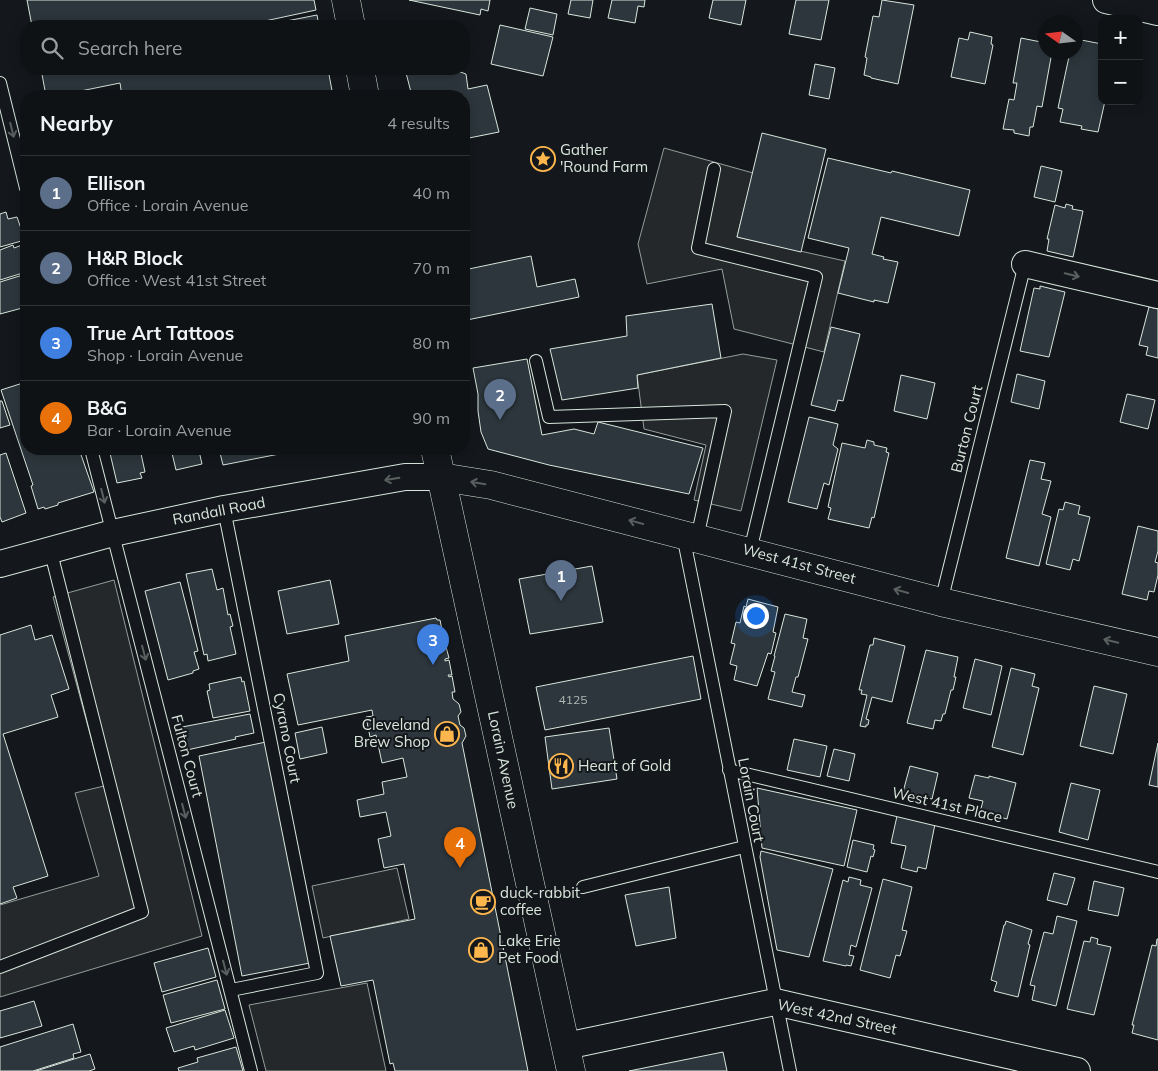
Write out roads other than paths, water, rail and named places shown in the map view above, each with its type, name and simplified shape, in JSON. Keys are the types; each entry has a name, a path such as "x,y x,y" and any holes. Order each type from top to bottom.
{"street":[{"path":"346,0 350,20"},
{"path":"1106,0 1158,12"},
{"path":"361,75 364,90"},
{"path":"1025,264 1158,295"},
{"name":"Lorain Avenue","path":"436,455 568,1059"},
{"name":"Randall Road","path":"0,564 113,532 224,508 405,477 441,477"},
{"name":"West 41st Street","path":"441,477 491,485 941,602 1158,652"},
{"name":"West 42nd Street","path":"568,1059 775,1002 1078,1071"}],"lane":[{"path":"0,83 20,164"},
{"path":"714,169 698,248 816,276 750,551"},
{"name":"Burton Court","path":"941,602 1025,264"},
{"path":"536,361 549,417 725,411 690,536"},
{"name":"Fulton Court","path":"94,455 251,1071"},
{"name":"Cyrano Court","path":"224,508 317,973 231,990"},
{"name":"Lorain Court","path":"690,536 729,770 790,1071"},
{"path":"0,967 142,912 50,549"},
{"name":"West 41st Place","path":"729,770 1158,872"},
{"path":"583,887 744,847"}],"place":[{"name":"Gather 'Round Farm","path":"543,159"},
{"name":"H&R Block","path":"500,420"},
{"name":"Ellison","path":"561,601"},
{"name":"True Art Tattoos","path":"433,665"},
{"name":"Cleveland Brew Shop","path":"447,734"},
{"name":"Heart of Gold","path":"561,766"},
{"name":"B&G","path":"460,868"},
{"name":"duck-rabbit coffee","path":"483,902"},
{"name":"Lake Erie Pet Food","path":"481,950"}]}
